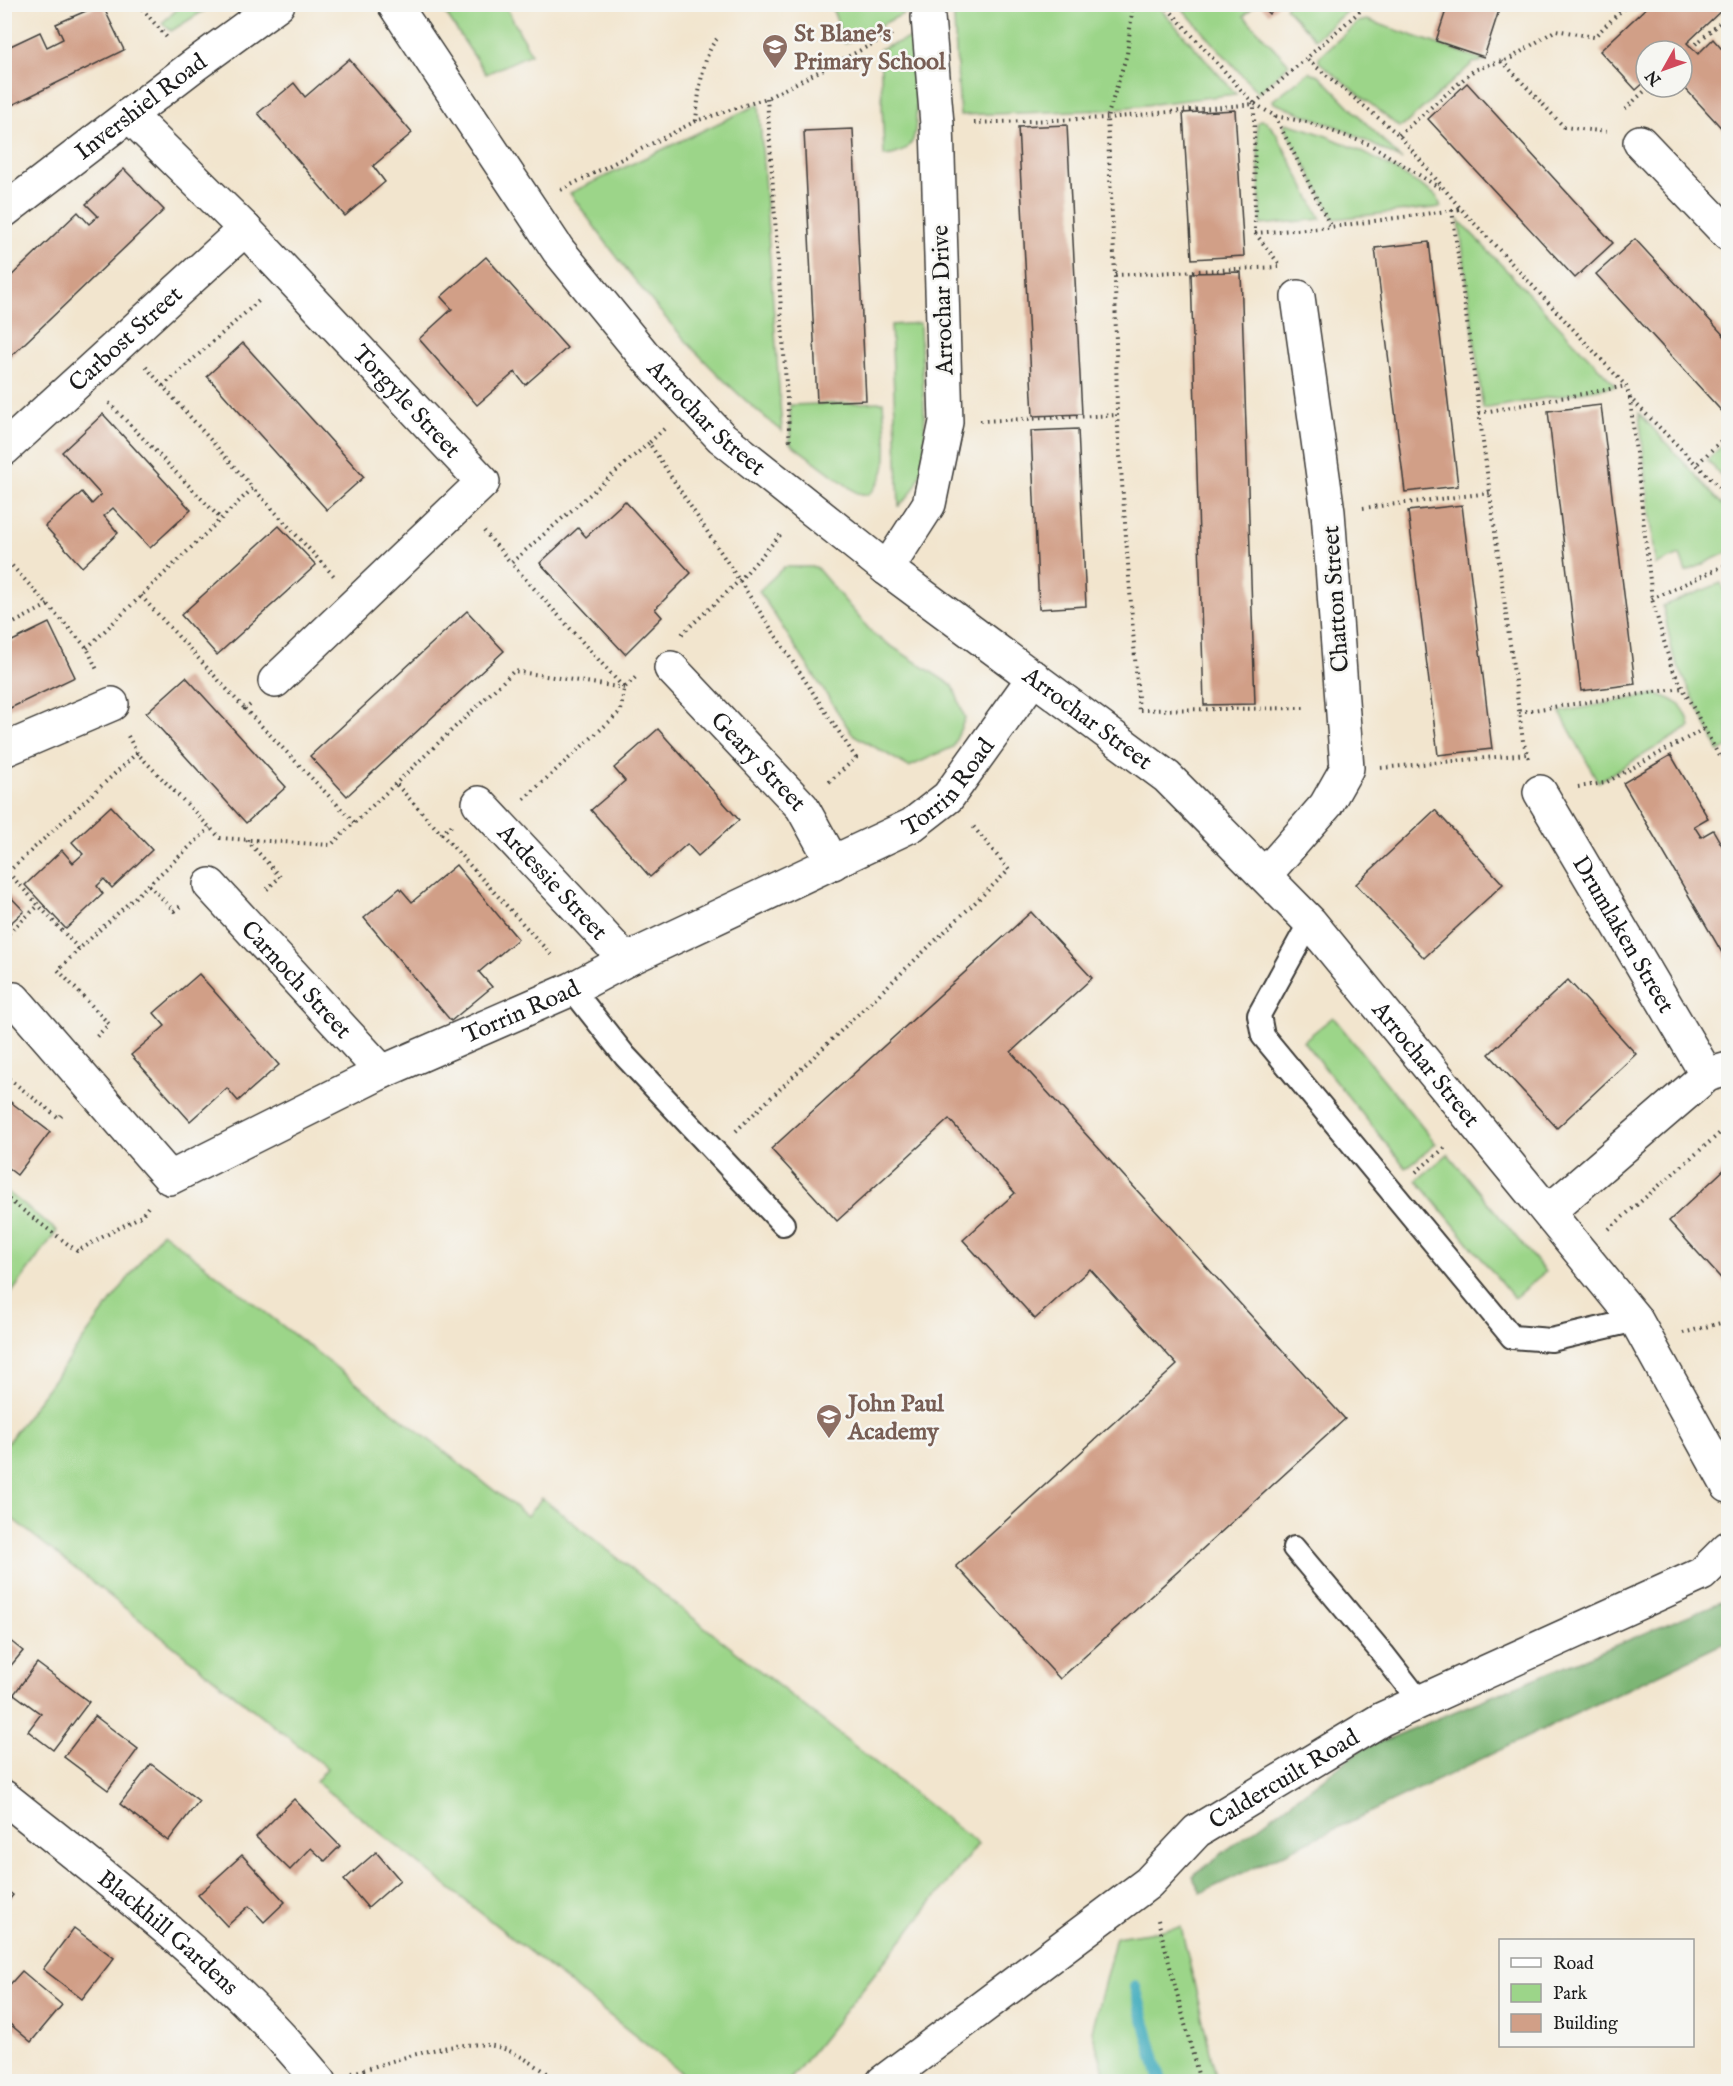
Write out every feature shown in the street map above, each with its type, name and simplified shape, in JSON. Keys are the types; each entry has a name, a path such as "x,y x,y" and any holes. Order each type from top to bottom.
{"street":[{"name":"Invershiel Road","path":"4,211 193,66 279,4"},
{"name":"Arrochar Street","path":"394,4 558,250 643,354 721,437 887,569 1167,777 1310,922 1643,1331 1728,1486"},
{"name":"Arrochar Drive","path":"887,569 929,504 946,422 937,124 924,11"},
{"name":"Torgyle Street","path":"129,115 245,229 483,482 275,681"},
{"path":"1640,142 1728,234"},
{"name":"Carbost Street","path":"4,449 245,229"},
{"name":"Chatton Street","path":"1298,297 1328,512 1345,771"},
{"name":"Geary Street","path":"671,668 802,807 833,863"},
{"name":"Torrin Road","path":"171,1178 382,1072 575,987 626,960 912,825 948,797 1034,678"},
{"path":"4,750 112,704"},
{"path":"1265,874 1326,805 1345,771"},
{"name":"Drumlaken Street","path":"1540,792 1718,1072 1548,1212"},
{"name":"Ardessie Street","path":"479,803 626,960"},
{"name":"Carnoch Street","path":"210,885 382,1072"},
{"path":"14,999 171,1178"},
{"name":"Caldercuilt Road","path":"884,2082 1148,1883 1197,1831 1382,1719 1702,1574 1728,1548"},
{"name":"Blackhill Gardens","path":"4,1797 151,1914 285,2038 335,2077"}],"lane":[{"path":"1310,922 1259,1015 1263,1036 1512,1337 1551,1340 1643,1331"},
{"path":"575,987 624,1056 783,1224"},
{"path":"1294,1548 1421,1703"}],"path":[{"path":"1133,4 1127,54 1107,118 1115,274 1117,415 1139,710 1133,751"},
{"path":"1164,4 1254,104 1275,116 1307,122 1371,146 1446,191"},
{"path":"937,124 1107,118 1254,104 1308,60 1368,4"},
{"path":"1399,135 1474,70 1502,61 1556,30 1593,37 1628,4"},
{"path":"141,5 193,66"},
{"path":"529,207 696,121 767,98 924,11"},
{"path":"1694,45 1720,22 1728,30"},
{"path":"696,121 698,93 712,43 719,37"},
{"path":"1308,60 1399,135 1461,209 1626,386 1630,398 1652,599 1671,666 1720,758 1728,754"},
{"path":"1502,61 1564,127 1601,130 1640,142"},
{"path":"767,98 794,495"},
{"path":"1115,274 1282,267 1255,233 1254,104"},
{"path":"1275,116 1331,227"},
{"path":"1255,233 1331,227 1461,209"},
{"path":"1452,210 1519,712 1527,754 1540,792 1605,783 1704,729"},
{"path":"163,386 288,275"},
{"path":"121,340 358,602"},
{"path":"84,376 221,519"},
{"path":"1479,412 1626,386"},
{"path":"1630,398 1698,463 1728,496"},
{"path":"4,557 50,604 87,648 137,753 220,838 331,845 397,785 514,670 624,688 511,562 690,405"},
{"path":"946,422 1117,415"},
{"path":"1698,463 1728,434"},
{"path":"649,443 856,758 802,807"},
{"path":"87,648 253,488"},
{"path":"1328,512 1490,493"},
{"path":"1652,599 1728,564"},
{"path":"141,596 245,709 355,823"},
{"path":"4,628 50,604"},
{"path":"245,709 275,681"},
{"path":"1519,712 1682,688"},
{"path":"1139,710 1342,707"},
{"path":"79,949 6,870 137,753"},
{"path":"1345,771 1527,754"},
{"path":"397,785 518,915 575,987"},
{"path":"714,1152 1009,870 948,797"},
{"path":"4,1075 59,1118 79,1074 109,1024 58,970 210,828"},
{"path":"239,917 280,877 247,840"},
{"path":"4,938 38,906"},
{"path":"1392,1191 1474,1124"},
{"path":"1581,1252 1728,1126"},
{"path":"4,1196 76,1251 141,1216 171,1178"},
{"path":"1643,1331 1728,1321"},
{"path":"1148,1883 1200,2082"},
{"path":"335,2077 453,2047 489,2045 517,2055 561,2082"}],"green space":[{"path":"183,4 213,5 171,31 162,23"},
{"path":"1288,4 1350,5 1349,9 1315,39 1285,7"},
{"path":"440,5 505,5 531,54 486,74"},
{"path":"831,5 902,5 907,12 845,43"},
{"path":"953,5 1157,5 1236,94 1105,110 960,115"},
{"path":"1179,5 1255,5 1244,16 1289,64 1258,93"},
{"path":"1367,20 1487,61 1473,63 1403,126 1399,127 1319,62 1319,57 1358,22"},
{"path":"912,37 916,106 915,133 907,148 896,154 884,156 880,49"},
{"path":"1309,72 1319,75 1402,160 1345,130 1274,103 1273,100"},
{"path":"759,104 782,431 721,378 667,320 570,193"},
{"path":"1260,120 1266,121 1276,133 1321,219 1261,225 1257,124"},
{"path":"1286,123 1346,144 1383,163 1437,196 1441,207 1334,219 1284,125"},
{"path":"1459,220 1616,386 1483,409"},
{"path":"920,323 924,458 916,484 899,506 891,325"},
{"path":"883,402 886,439 885,464 876,486 868,495 857,493 790,443 790,405"},
{"path":"1639,413 1728,511 1728,552 1686,572 1680,555 1656,565"},
{"path":"1728,440 1728,483 1707,460"},
{"path":"784,567 816,567 874,635 953,686 965,718 953,747 909,767 852,734 759,591"},
{"path":"1721,583 1728,601 1728,747 1719,752 1673,655 1663,606"},
{"path":"1656,694 1679,704 1686,714 1690,727 1598,782 1560,712"},
{"path":"1333,1017 1436,1144 1406,1168 1303,1041"},
{"path":"1448,1154 1545,1272 1514,1298 1417,1180"},
{"path":"5,1190 57,1231 5,1302"},
{"path":"162,1232 527,1516 542,1498 978,1844 789,2081 692,2081 316,1782 327,1768 5,1513 5,1446"},
{"path":"1728,1599 1728,1641 1201,1893 1192,1876 1361,1750"},
{"path":"1181,1927 1217,2081 1107,2081 1092,2031 1116,1937"}],"building":[{"path":"102,4 124,50 4,109 4,49 40,32 47,47 63,39 56,24"},
{"path":"1259,4 1279,4 1269,14"},
{"path":"1448,4 1501,4 1484,57 1436,41"},
{"path":"1649,5 1727,5 1691,39 1634,39 1634,88 1600,51"},
{"path":"1713,39 1728,56 1728,135 1694,98 1694,50 1698,54"},
{"path":"349,59 412,133 373,166 385,182 345,216 258,113 294,83 305,97"},
{"path":"1467,83 1613,243 1575,278 1428,119"},
{"path":"1235,110 1244,256 1192,259 1183,113"},
{"path":"1067,125 1082,414 1033,416 1018,127"},
{"path":"853,129 866,400 817,402 804,131"},
{"path":"124,169 164,210 4,363 4,303 11,297 4,290 4,283 78,212 89,224 98,216 86,204"},
{"path":"1635,239 1728,340 1728,418 1596,274"},
{"path":"1429,242 1458,486 1405,492 1375,248"},
{"path":"486,257 567,348 525,385 515,372 477,405 419,339 452,309 441,297"},
{"path":"1241,272 1255,704 1204,705 1191,273"},
{"path":"243,343 364,477 327,510 207,376"},
{"path":"1601,405 1635,684 1581,691 1548,411"},
{"path":"103,414 191,510 150,548 113,508 104,516 118,533 82,567 45,526 82,492 92,504 101,495 62,452"},
{"path":"1078,429 1086,606 1039,609 1031,431"},
{"path":"625,501 691,573 655,609 662,617 625,654 540,563 578,528 586,537"},
{"path":"1462,505 1492,749 1438,755 1408,511"},
{"path":"279,526 316,565 217,655 181,615"},
{"path":"467,611 504,651 347,796 310,756"},
{"path":"49,623 75,677 4,711 4,645"},
{"path":"186,677 286,787 246,823 146,713"},
{"path":"658,729 739,820 698,856 687,844 650,877 591,810 625,781 614,768"},
{"path":"1671,755 1708,818 1694,826 1701,837 1713,830 1728,856 1728,963 1623,783"},
{"path":"111,806 152,850 112,888 104,879 97,886 103,894 66,929 25,885 62,850 73,863 83,854 72,842"},
{"path":"1435,810 1503,884 1424,958 1356,884"},
{"path":"456,865 518,939 479,972 492,987 451,1021 364,918 400,888 412,902"},
{"path":"4,890 24,911 4,929"},
{"path":"1031,912 1092,978 1011,1052 1345,1419 1060,1679 956,1566 1177,1365 1090,1269 1035,1319 963,1240 1015,1193 949,1119 837,1221 771,1149"},
{"path":"199,974 279,1065 238,1101 227,1088 190,1121 131,1055 165,1026 154,1013"},
{"path":"1568,980 1636,1054 1557,1128 1489,1054"},
{"path":"4,1097 50,1132 17,1175 4,1165"},
{"path":"1728,1166 1728,1286 1669,1221"},
{"path":"4,1636 23,1651 4,1674"},
{"path":"37,1663 89,1702 53,1750 28,1731 41,1714 14,1694"},
{"path":"95,1716 138,1749 108,1790 64,1757"},
{"path":"151,1764 199,1801 168,1841 120,1804"},
{"path":"294,1799 340,1846 325,1861 311,1848 290,1870 256,1837"},
{"path":"376,1852 400,1880 368,1908 344,1880"},
{"path":"242,1855 285,1902 264,1922 249,1906 227,1926 198,1895"},
{"path":"4,1888 13,1895 4,1906"},
{"path":"74,1928 114,1958 82,1999 43,1969"},
{"path":"22,1971 62,2005 31,2042 4,2019 4,1991"}],"waterway":[{"path":"1135,1987 1161,2082"}],"place":[{"name":"St Blane's Primary School","path":"775,70"},
{"name":"John Paul Academy","path":"829,1440"}]}
